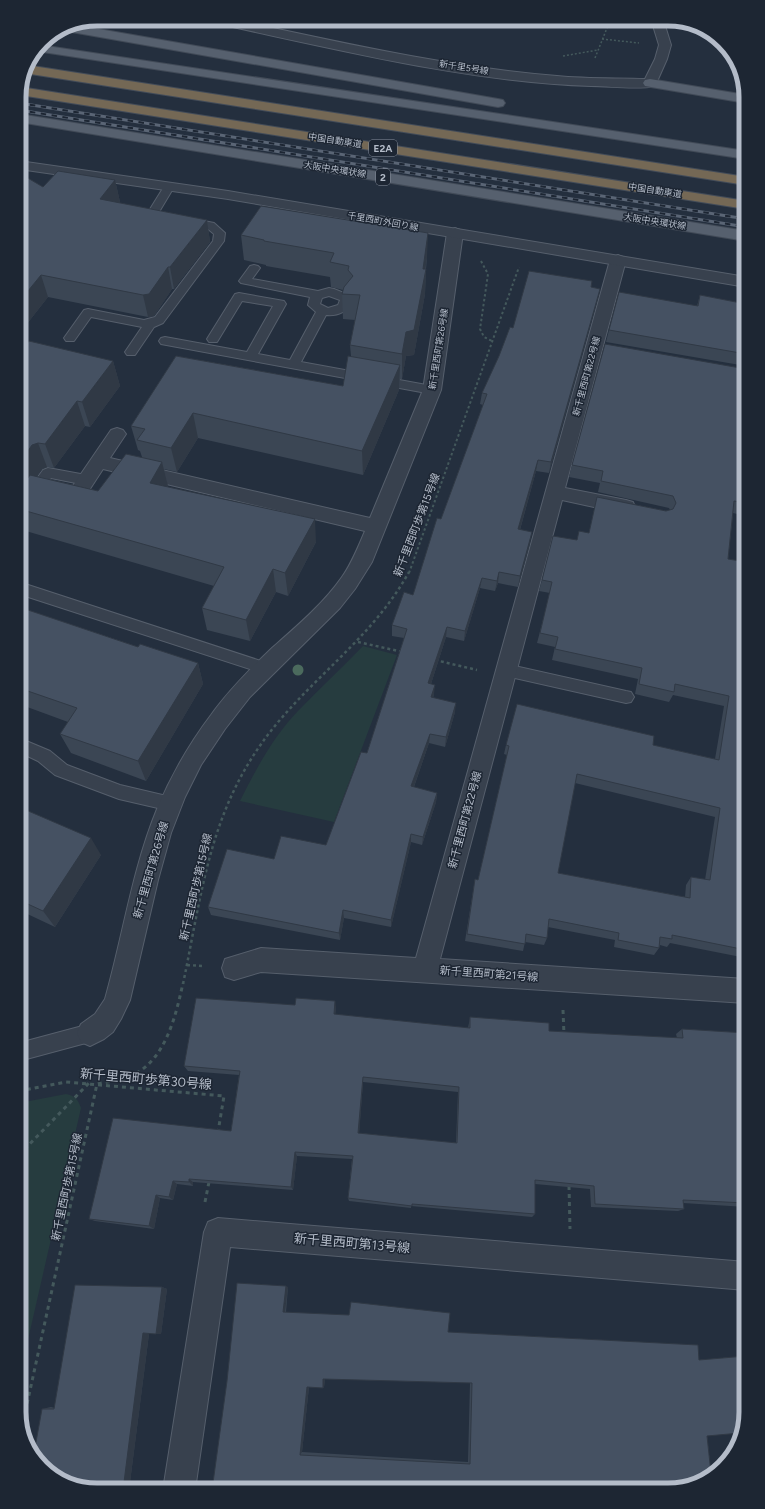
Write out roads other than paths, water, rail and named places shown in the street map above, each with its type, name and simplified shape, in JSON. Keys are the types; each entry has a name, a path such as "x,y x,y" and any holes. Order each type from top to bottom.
{"highway":[{"name":"E2A","path":"31,70 739,180"},
{"name":"中国自動車道","path":"26,92 739,204"}],"main road":[{"path":"76,29 509,105"},
{"path":"45,49 739,154"},
{"path":"650,83 739,99"},
{"path":"570,116 739,148"},
{"name":"大阪中央環状線","path":"26,119 739,235"},
{"path":"26,132 130,146 221,150"}],"street":[{"name":"新千里5号線","path":"249,26 407,58 518,76 558,80 650,83"},
{"path":"650,83 661,59 665,45 659,26"},
{"name":"千里西町外回り線","path":"26,166 169,187 455,233 739,281"},
{"name":"新千里西町第26号線","path":"90,1033 98,1030 106,1022 117,1000 153,856 171,804 182,779 204,742 237,697 265,668 318,619 348,586 362,562 432,390 455,233"},
{"name":"新千里西町第22号線","path":"425,970 555,492 602,348 618,260"},
{"path":"83,485 117,434"},
{"path":"98,462 377,527"},
{"path":"555,492 639,509"},
{"name":"新千里西町第21号線","path":"234,968 261,960 739,991"},
{"name":"新千里西町第13号線","path":"180,1483 218,1232 739,1275"}],"lane":[{"path":"70,338 88,313 138,323 150,324 159,320 164,316 215,246 221,235 219,230 210,225 152,214 169,187"},
{"path":"254,268 245,280 318,295 334,292 346,300 345,304 339,310 334,312 322,311 314,305 315,298 318,295"},
{"path":"213,339 239,297 280,304 250,357"},
{"path":"293,365 322,311"},
{"path":"131,352 150,324"},
{"path":"165,341 432,390"},
{"path":"26,504 48,473 83,485"},
{"path":"26,590 265,668"},
{"path":"505,674 626,697"},
{"path":"26,748 44,756 61,770 119,792 171,804"},
{"path":"26,1050 90,1033"}],"railway":[{"path":"26,104 739,218"},
{"path":"26,111 739,226"}]}
